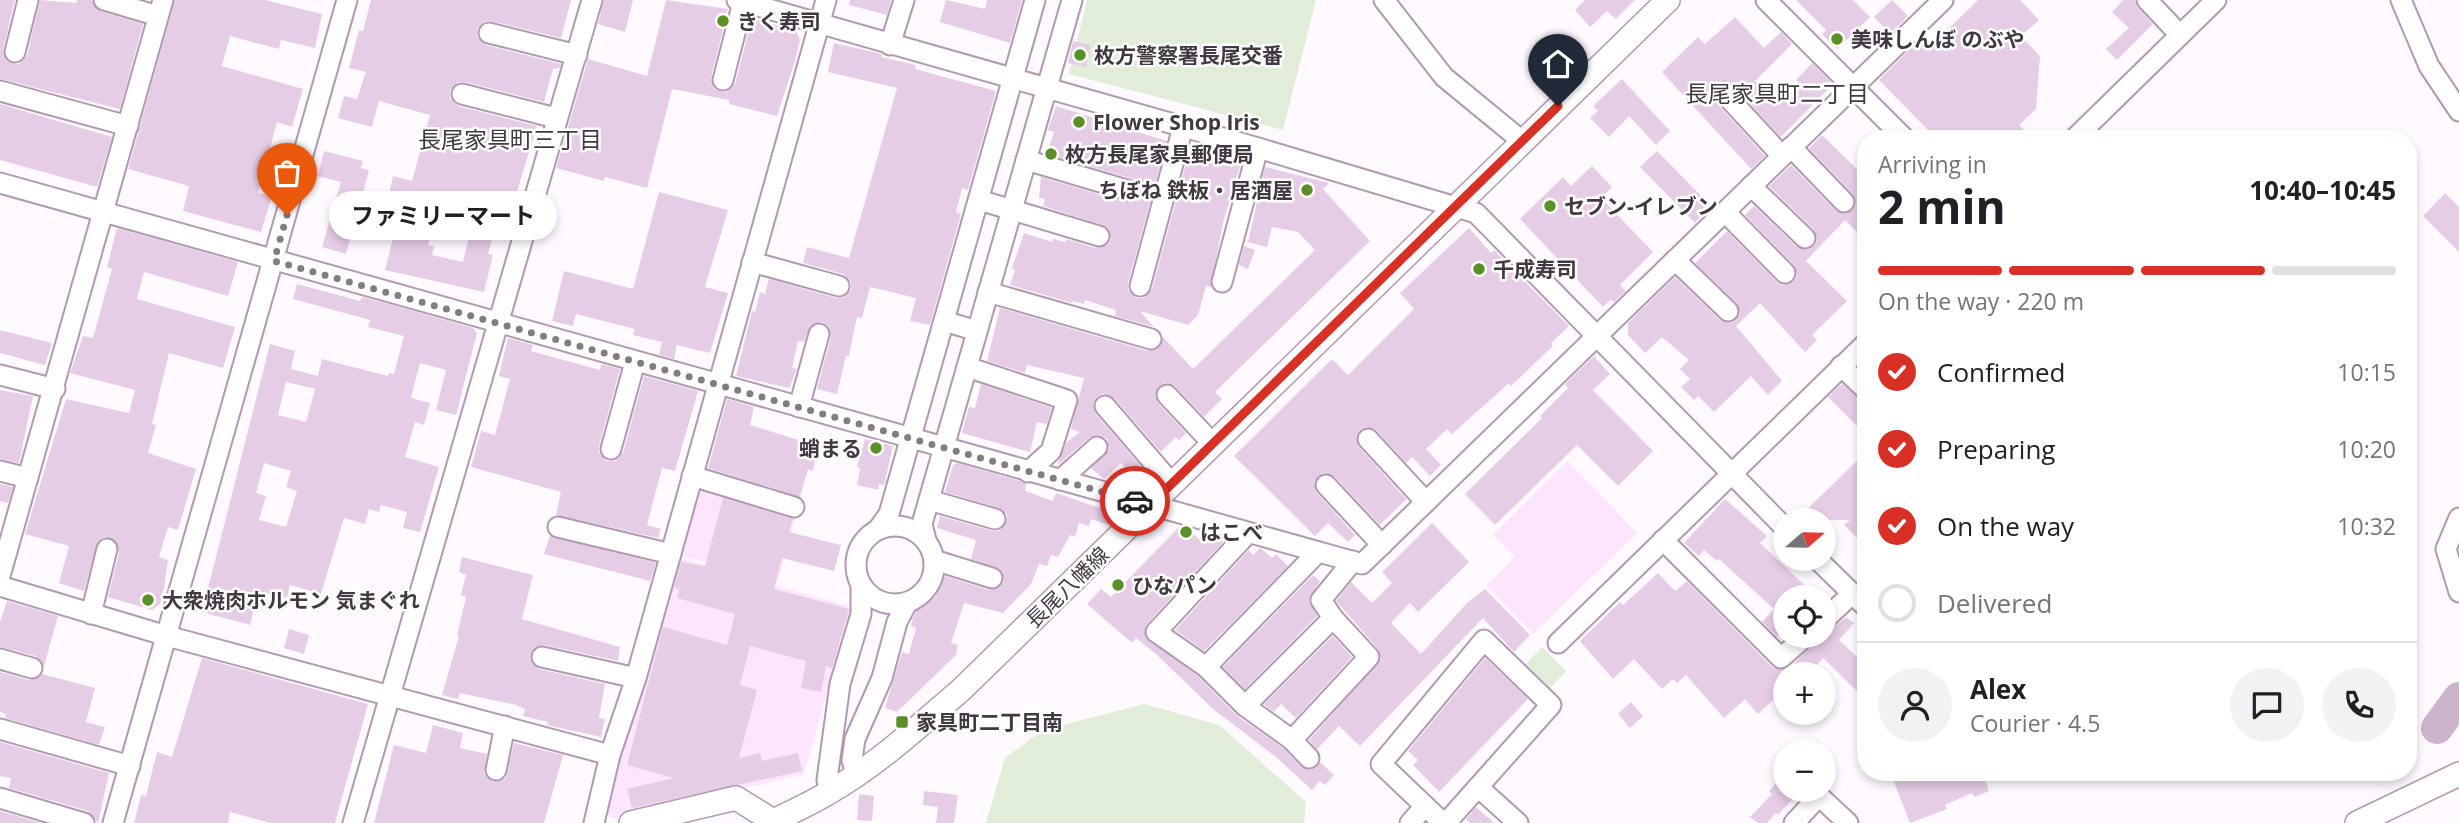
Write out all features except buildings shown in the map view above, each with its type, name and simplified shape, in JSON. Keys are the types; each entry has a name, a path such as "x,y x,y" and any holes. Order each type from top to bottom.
{"main road":[{"name":"長尾八幡線","path":"631,823 736,798 772,822 829,793 898,744 961,690 1668,0"},
{"path":"2357,823 2459,774"}],"street":[{"path":"15,52 28,0"},
{"path":"0,576 161,8 104,0"},
{"path":"113,823 347,0"},
{"path":"353,823 592,0"},
{"path":"594,823 610,755 636,678 825,0"},
{"path":"890,45 904,0"},
{"path":"829,793 827,780 841,684 861,614 861,586 855,559 867,536 878,528 889,514 1035,0"},
{"path":"856,774 852,760 855,739 882,678 897,622 907,603 927,588 933,576 934,560 922,524 1072,0"},
{"path":"1384,0 1444,77 1522,141"},
{"path":"1766,0 1896,130"},
{"path":"1292,740 1369,657 1333,618 1321,600 1357,563 1382,545 1943,0"},
{"path":"2147,0 2180,35"},
{"path":"2082,130 2216,0"},
{"path":"2401,0 2428,66 2459,111"},
{"path":"723,80 740,1 1457,205 1476,213 1773,516"},
{"path":"489,33 578,54"},
{"path":"0,91 128,126"},
{"path":"1723,92 1844,202"},
{"path":"462,94 556,118"},
{"path":"1140,286 1183,127"},
{"path":"1222,282 1258,148"},
{"path":"1026,160 1127,190"},
{"path":"0,183 1357,563"},
{"path":"1751,186 1805,238"},
{"path":"979,200 1099,236"},
{"path":"1725,212 1785,273"},
{"path":"1675,260 1728,312"},
{"path":"752,262 839,286"},
{"path":"988,292 1152,339"},
{"path":"944,321 977,331"},
{"path":"799,407 818,334"},
{"path":"1558,643 1857,351"},
{"path":"611,449 635,362"},
{"path":"1841,366 1857,381"},
{"path":"967,367 1068,400 1051,451 1028,472"},
{"path":"0,374 55,389"},
{"path":"1167,395 1213,444"},
{"path":"1105,407 1172,484"},
{"path":"1368,439 1426,502"},
{"path":"1060,481 1097,447"},
{"path":"0,471 28,478"},
{"path":"692,476 794,507"},
{"path":"1326,485 1382,545"},
{"path":"929,500 995,519"},
{"path":"2459,518 2446,549 2459,592"},
{"path":"878,528 905,526 926,540"},
{"path":"558,527 671,554"},
{"path":"1248,533 1156,632 1206,667 1245,706 1292,740 1309,758"},
{"path":"1663,540 1782,658 1793,648"},
{"path":"91,614 107,549"},
{"path":"1206,667 1318,552"},
{"path":"934,560 992,578"},
{"path":"1829,571 1857,599"},
{"path":"0,586 390,698 610,755"},
{"path":"861,586 882,602 907,603"},
{"path":"1836,613 1857,602"},
{"path":"1245,706 1333,618"},
{"path":"1483,640 1551,705 1444,823 1425,806 1381,764 1483,640"},
{"path":"542,657 636,678"},
{"path":"0,659 32,668"},
{"path":"496,770 505,726"},
{"path":"0,729 130,766"},
{"path":"1478,787 1518,823"},
{"path":"1794,823 1819,796 1848,823"},
{"path":"0,798 84,823"},
{"path":"1410,823 1425,806"}],"shaded area":[{"path":"1568,461 1637,533 1533,634 1486,585 1515,557 1493,534"},
{"path":"698,485 797,513 777,583 678,555"},
{"path":"677,557 851,607 804,774 613,819 604,813"}],"green space":[{"path":"1087,0 1316,0 1283,130 1069,74"},
{"path":"1542,647 1566,671 1550,688 1526,664"},
{"path":"1144,704 1219,725 1306,802 1304,823 986,823 1005,758 1043,730"}],"waterway":[{"path":"2437,728 2459,698"}],"way so far":[{"path":"287,215 274,261 1135,501"}],"place":[{"name":"きく寿司","path":"723,21"},
{"name":"美味しんぼ のぶや","path":"1837,39"},
{"name":"枚方警察署長尾交番","path":"1080,55"},
{"name":"Flower Shop Iris","path":"1079,122"},
{"name":"枚方長尾家具郵便局","path":"1051,154"},
{"name":"ちぼね 鉄板・居酒屋","path":"1307,190"},
{"name":"セブン-イレブン","path":"1550,206"},
{"name":"ファミリーマート","path":"287,215"},
{"name":"千成寿司","path":"1479,269"},
{"name":"蛸まる","path":"876,448"},
{"name":"はこべ","path":"1186,532"},
{"name":"ひなパン","path":"1118,585"},
{"name":"大衆焼肉ホルモン 気まぐれ","path":"148,600"},
{"name":"家具町二丁目南","path":"902,722"}],"district":[{"name":"長尾家具町二丁目","path":"1777,93"},
{"name":"長尾家具町三丁目","path":"510,139"}],"route":[{"path":"1135,501 1150,505 1558,106"}]}
